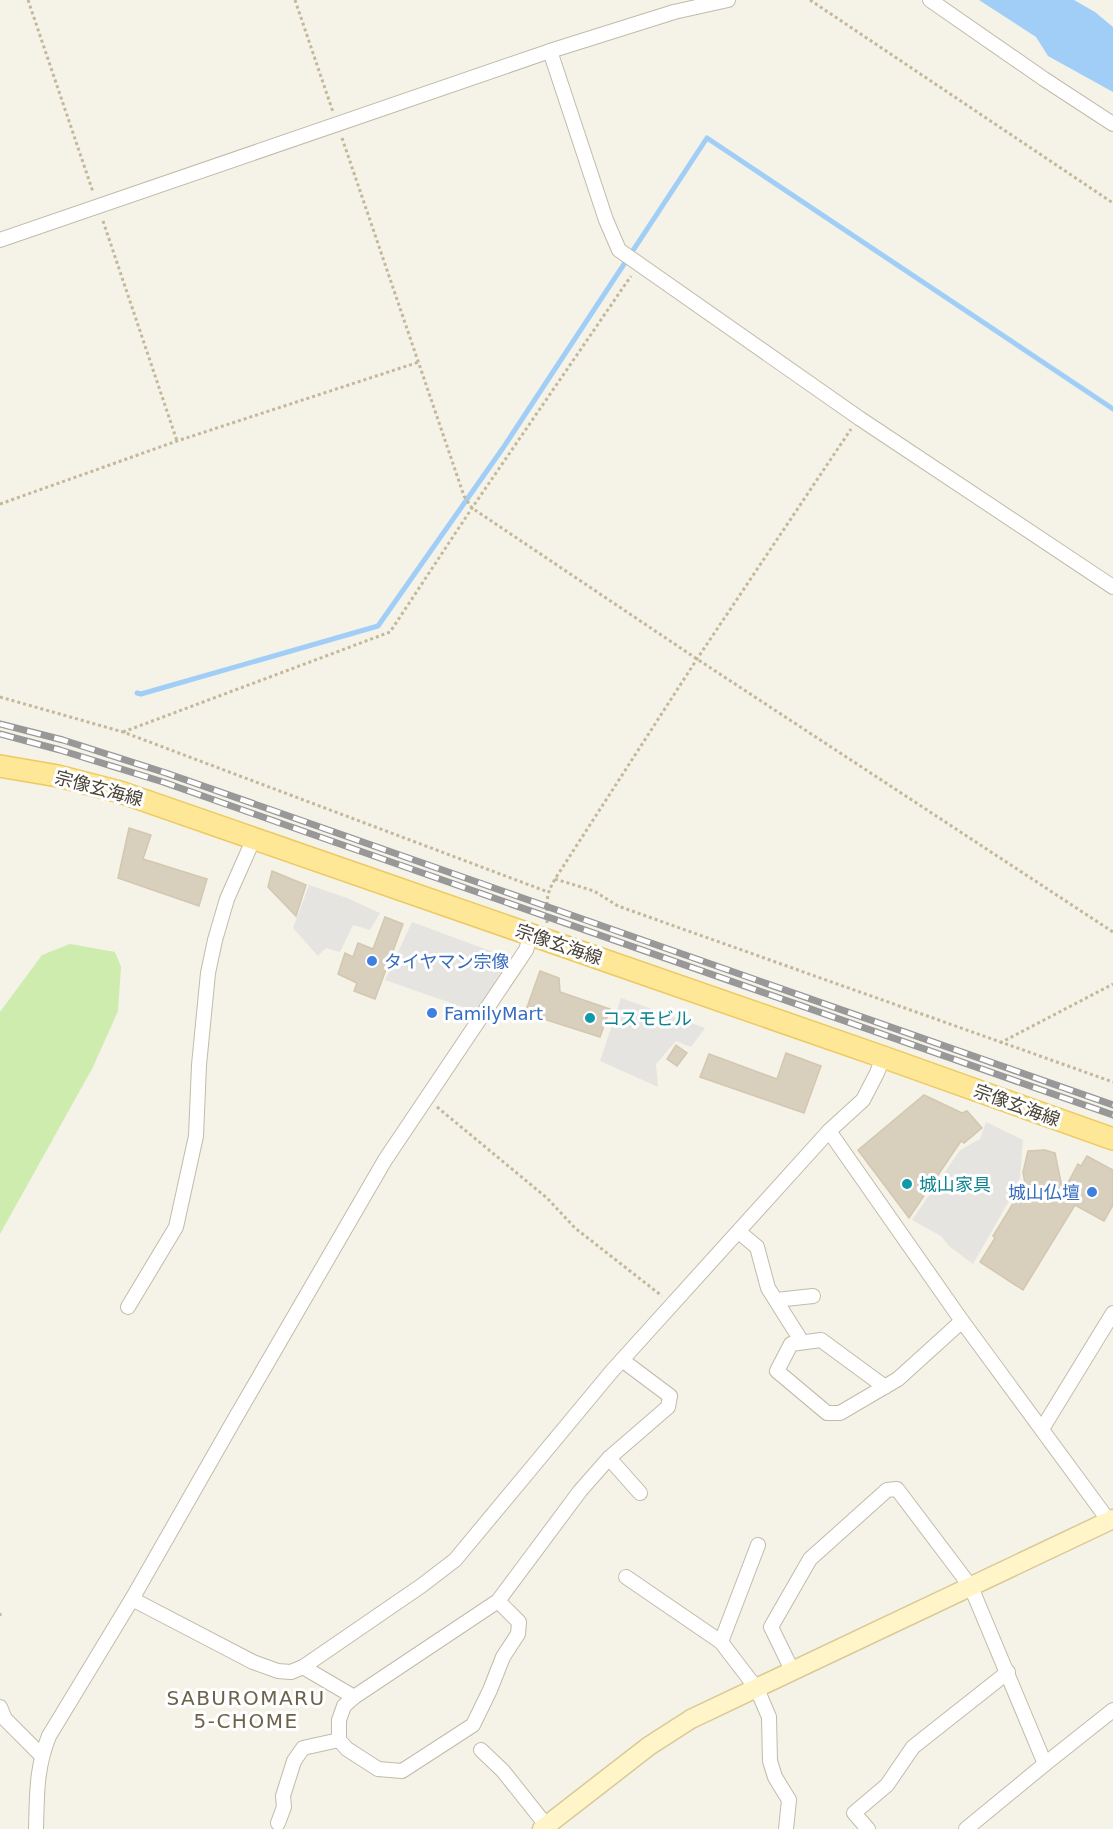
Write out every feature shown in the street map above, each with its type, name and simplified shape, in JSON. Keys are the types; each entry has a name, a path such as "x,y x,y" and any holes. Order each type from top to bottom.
{"main road":[{"name":"宗像玄海線","path":"0,766 58,776 120,792 1113,1139"}],"street":[{"path":"0,240 550,51 674,12 728,0"},
{"path":"930,0 1044,80 1113,124"},
{"path":"550,51 606,220 619,250 859,418 1113,587"},
{"path":"128,1307 176,1227 196,1136 199,1065 208,973 214,940 227,899 254,838"},
{"path":"36,1829 41,1755 49,1736 132,1599 385,1160 526,950 538,937"},
{"path":"132,1599 253,1662 278,1671 291,1672 303,1667 421,1586 455,1560 622,1360 829,1131 863,1100 878,1073 883,1057"},
{"path":"481,1750 503,1771 544,1827 649,1746 691,1719 1111,1520 962,1321 829,1131"},
{"path":"739,1232 757,1247 768,1288 802,1342"},
{"path":"776,1300 813,1296"},
{"path":"1042,1429 1113,1313"},
{"path":"885,1387 821,1340 791,1344 777,1371 827,1413 840,1413 885,1387 898,1379 962,1321"},
{"path":"498,1600 519,1622 518,1634 503,1657 473,1725 402,1771 378,1769 347,1749 339,1740 338,1731 344,1706 498,1600 579,1491 609,1458 668,1407 670,1396 622,1360"},
{"path":"609,1458 640,1493"},
{"path":"792,1670 771,1627 810,1559 887,1490 897,1489 971,1587 1045,1764"},
{"path":"721,1642 758,1545"},
{"path":"626,1577 721,1642 757,1689 769,1717 769,1748 775,1777 789,1800 786,1829"},
{"path":"303,1667 354,1697"},
{"path":"868,1829 854,1813 886,1785 913,1747 1008,1672"},
{"path":"0,1707 5,1719 41,1755"},
{"path":"966,1829 1113,1710"},
{"path":"278,1823 284,1807 283,1796 294,1761 303,1748 339,1740"}],"path":[{"path":"28,0 177,441"},
{"path":"295,0 464,496 472,508 697,659 1113,932"},
{"path":"810,0 1113,203"},
{"path":"123,732 390,632 639,265"},
{"path":"0,504 177,441 419,362"},
{"path":"538,937 547,916 548,892 555,879 697,659 859,418"},
{"path":"0,697 123,732 548,892"},
{"path":"555,879 594,891 618,906 1113,1082"},
{"path":"1000,1043 1113,984"},
{"path":"426,1098 547,1198 575,1228 673,1304"},
{"path":"0,1613 0,1618"}],"green space":[{"path":"70,944 115,952 121,967 118,1011 93,1067 0,1234 0,1012 42,955"}],"shaded area":[{"path":"309,885 347,898 380,913 370,930 353,925 340,952 326,948 318,956 293,928"},
{"path":"412,922 504,956 508,960 477,1012 385,980"},
{"path":"621,998 705,1028 691,1047 676,1041 656,1064 658,1087 600,1061"},
{"path":"986,1122 1023,1140 1020,1178 973,1264 949,1246 941,1236 912,1220 960,1150 980,1139"}],"water":[{"path":"979,0 1074,0 1095,12 1113,27 1113,92 1048,56 1036,37"}],"building":[{"path":"129,828 151,835 143,859 207,879 199,906 118,878"},
{"path":"272,871 306,885 296,916 268,887"},
{"path":"385,917 403,924 375,999 354,991 357,983 338,974 345,953 353,957 358,943 373,949"},
{"path":"540,971 559,978 560,992 610,1009 600,1037 525,1013"},
{"path":"676,1045 687,1053 677,1066 667,1059"},
{"path":"786,1053 821,1066 804,1113 700,1077 709,1054 777,1079"},
{"name":"城山家具","path":"924,1095 962,1113 967,1111 982,1128 964,1143 961,1141 909,1218 858,1150"},
{"name":"城山家具","path":"1045,1150 1055,1153 1063,1192 1078,1164 1081,1166 1087,1156 1113,1170 1113,1205 1104,1221 1075,1205 1023,1290 980,1262 1025,1184 1023,1172 1028,1151"}],"waterway":[{"path":"137,693 141,694 378,626 503,448 707,138 1113,409"}],"railway":[{"path":"0,724 63,740 166,773 1113,1105"},
{"path":"0,734 163,782 1113,1115"}],"place":[{"name":"タイヤマン宗像","path":"372,961"},
{"name":"FamilyMart","path":"432,1013"},
{"name":"コスモビル","path":"590,1018"},
{"name":"城山家具","path":"907,1184"},
{"name":"城山仏壇","path":"1092,1192"}],"district":[{"name":"SABUROMARU 5-CHOME","path":"246,1710"}]}
